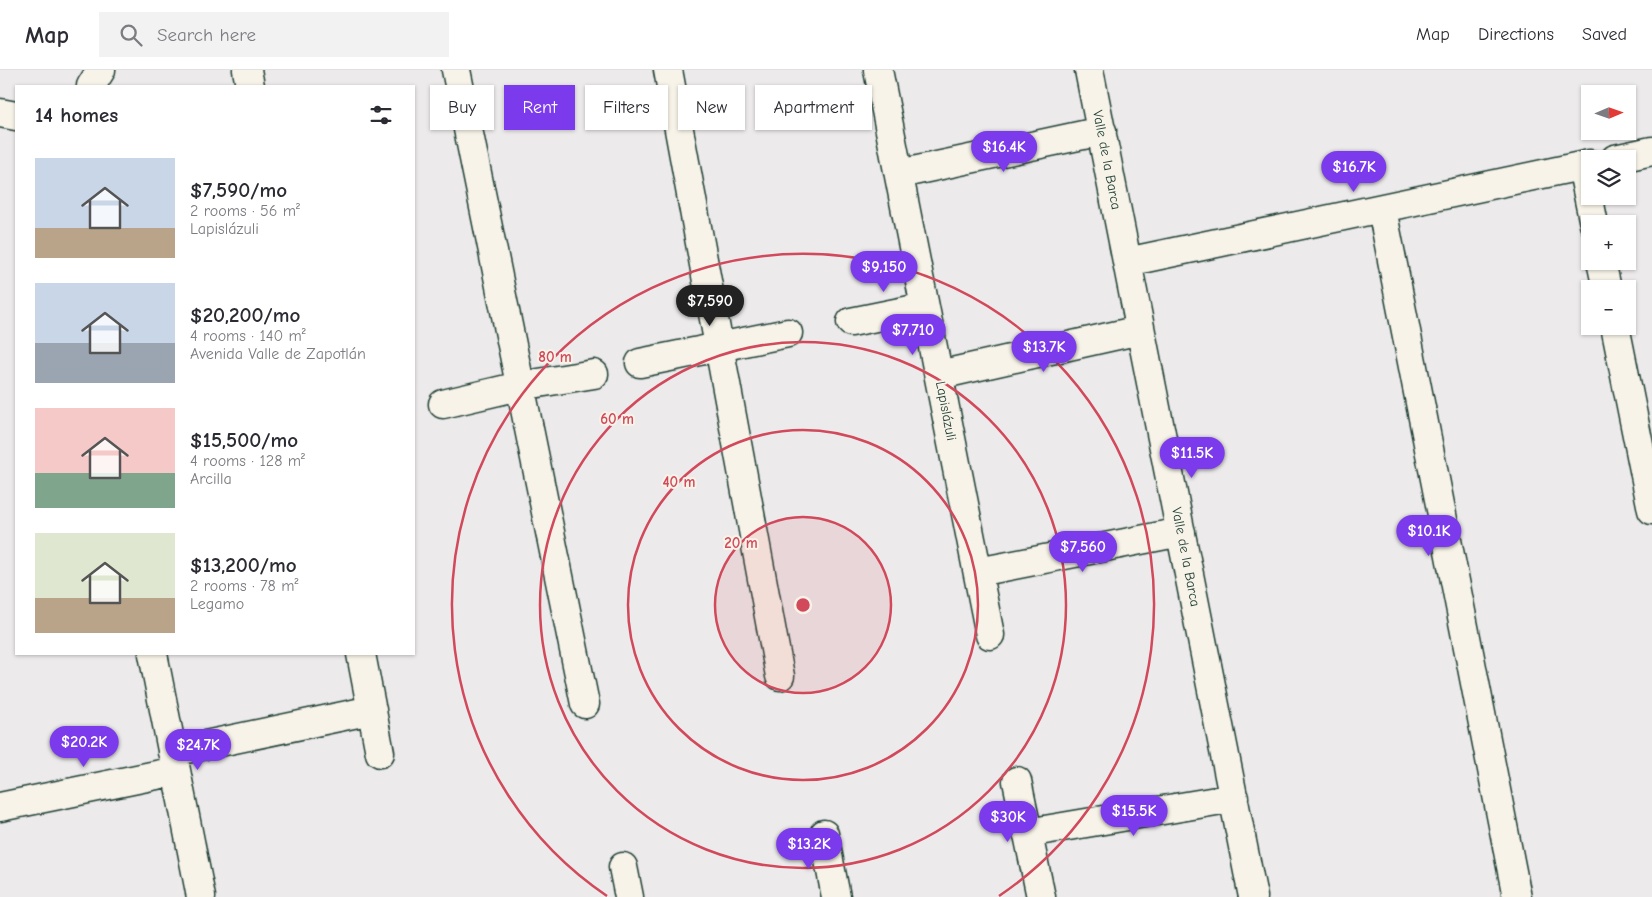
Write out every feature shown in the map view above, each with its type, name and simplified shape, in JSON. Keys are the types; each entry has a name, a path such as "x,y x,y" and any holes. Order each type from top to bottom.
{"street":[{"path":"92,85 102,70"},
{"path":"247,70 250,85"},
{"path":"456,70 585,704"},
{"path":"668,70 780,676"},
{"name":"Lapislázuli","path":"878,70 990,634"},
{"name":"Valle de la Barca","path":"1089,70 1254,897"},
{"path":"0,113 15,116"},
{"path":"898,174 1102,131"},
{"path":"1636,154 1652,151"},
{"path":"1127,262 1581,166"},
{"path":"1382,209 1517,897"},
{"path":"851,322 924,306"},
{"path":"939,375 1140,330"},
{"path":"640,363 788,333"},
{"path":"1617,335 1652,510"},
{"path":"443,404 520,386 594,374"},
{"path":"978,572 1181,532"},
{"path":"153,655 201,897"},
{"path":"361,655 380,753"},
{"path":"0,807 372,710"},
{"path":"1017,781 1041,897"},
{"path":"1028,833 1234,798"},
{"path":"824,834 836,897"},
{"path":"623,867 629,897"}]}
